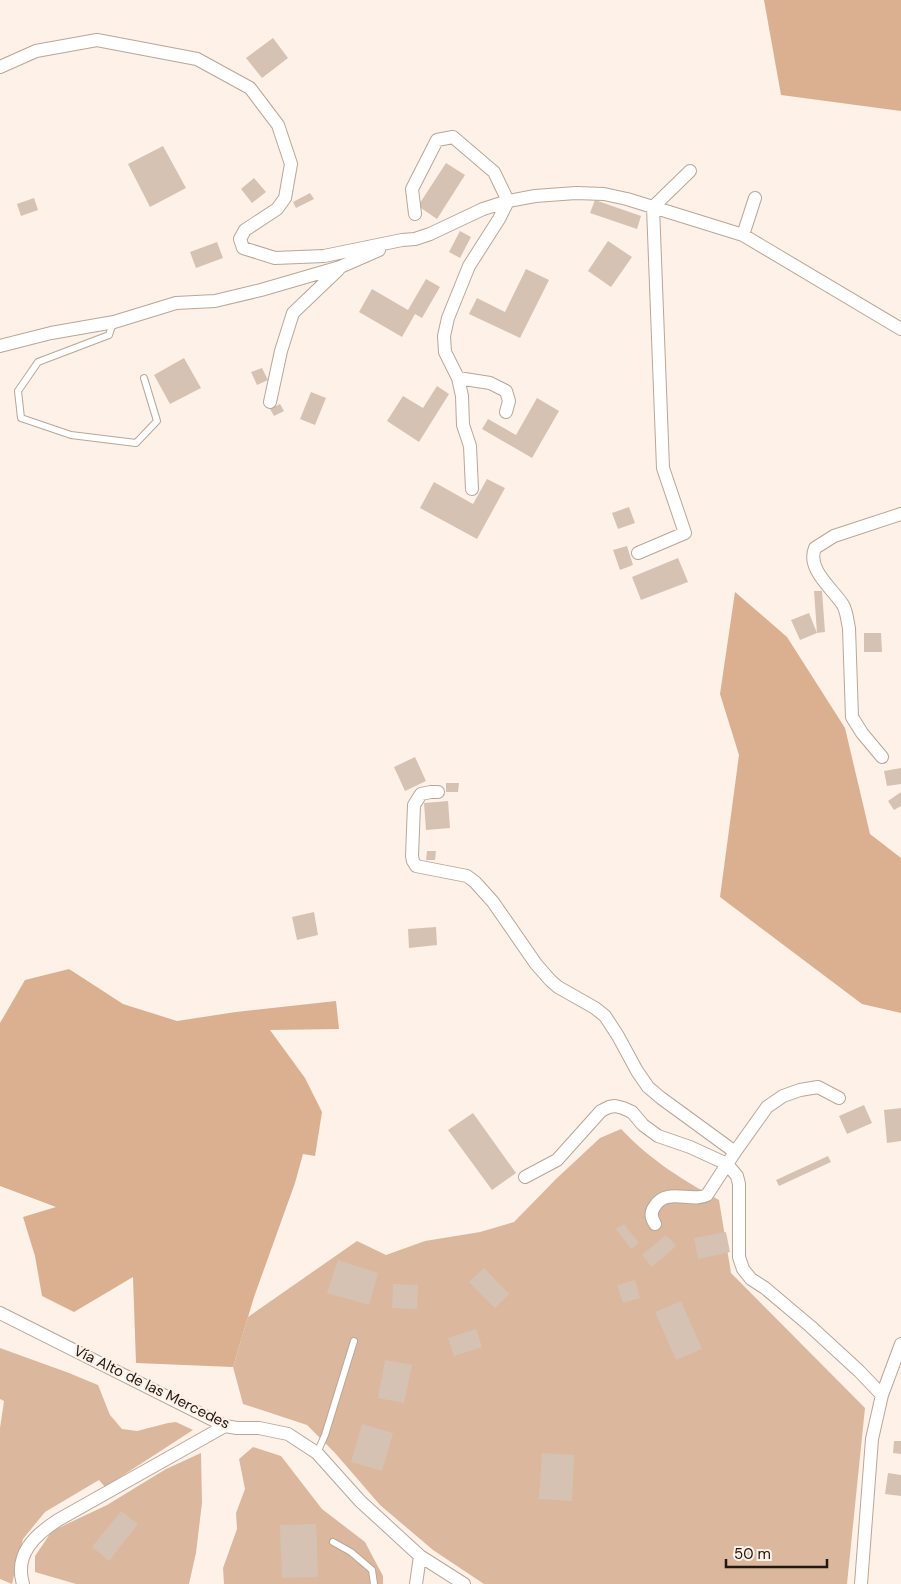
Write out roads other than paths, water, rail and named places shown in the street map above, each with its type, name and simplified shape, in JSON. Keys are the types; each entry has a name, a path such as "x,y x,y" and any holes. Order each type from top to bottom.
{"street":[{"path":"0,67 36,50 97,40 197,59 250,88 278,125 291,164 285,198 277,209 245,230 240,239 243,248 275,258 324,256 414,239 430,234 483,209 508,201 534,196 576,193 604,194 742,235 901,329"},
{"path":"415,214 412,189 421,169 437,140 454,137 494,172 508,201"},
{"path":"638,553 685,533 663,468 653,207 690,172"},
{"path":"742,235 755,198"},
{"path":"472,489 470,446 463,425 462,396 458,378 445,352 444,336 448,318 469,266 499,219 508,201"},
{"path":"0,346 50,333 114,322 176,303 215,301 262,290 340,267 402,240"},
{"path":"270,402 281,351 293,313 340,267"},
{"path":"458,378 490,383 506,391 509,401 506,412"},
{"path":"882,757 862,733 852,717 846,614 843,605 812,559 816,548 834,536 901,514"},
{"path":"438,792 421,794 414,805 412,856 416,866 467,876 475,882 493,902 536,964 550,980 558,987 595,1008 604,1016 648,1087 735,1152"},
{"path":"655,1224 652,1218 652,1211 656,1203 664,1198 674,1196 700,1198 707,1195 768,1107 783,1096 800,1090 818,1087 839,1098"},
{"path":"525,1177 558,1160 601,1111 615,1106 632,1112 643,1125 658,1136 690,1147 727,1164 737,1176 739,1184 739,1257 743,1268 751,1279 765,1288 810,1326 882,1395"},
{"name":"Vía Alto de las Mercedes","path":"0,1312 225,1426 259,1428 288,1434 317,1453 360,1501 420,1556 464,1584"},
{"path":"861,1584 870,1457 875,1421 882,1395 901,1344"},
{"path":"23,1584 21,1563 26,1551 42,1531 58,1520 225,1426"},
{"path":"416,1584 420,1556"}],"lane":[{"path":"114,322 109,336 38,362 18,391 21,418 71,435 136,443 157,421 144,378"},
{"path":"317,1453 325,1435 354,1340"},
{"path":"333,1542 352,1552 372,1570 374,1584"}]}
